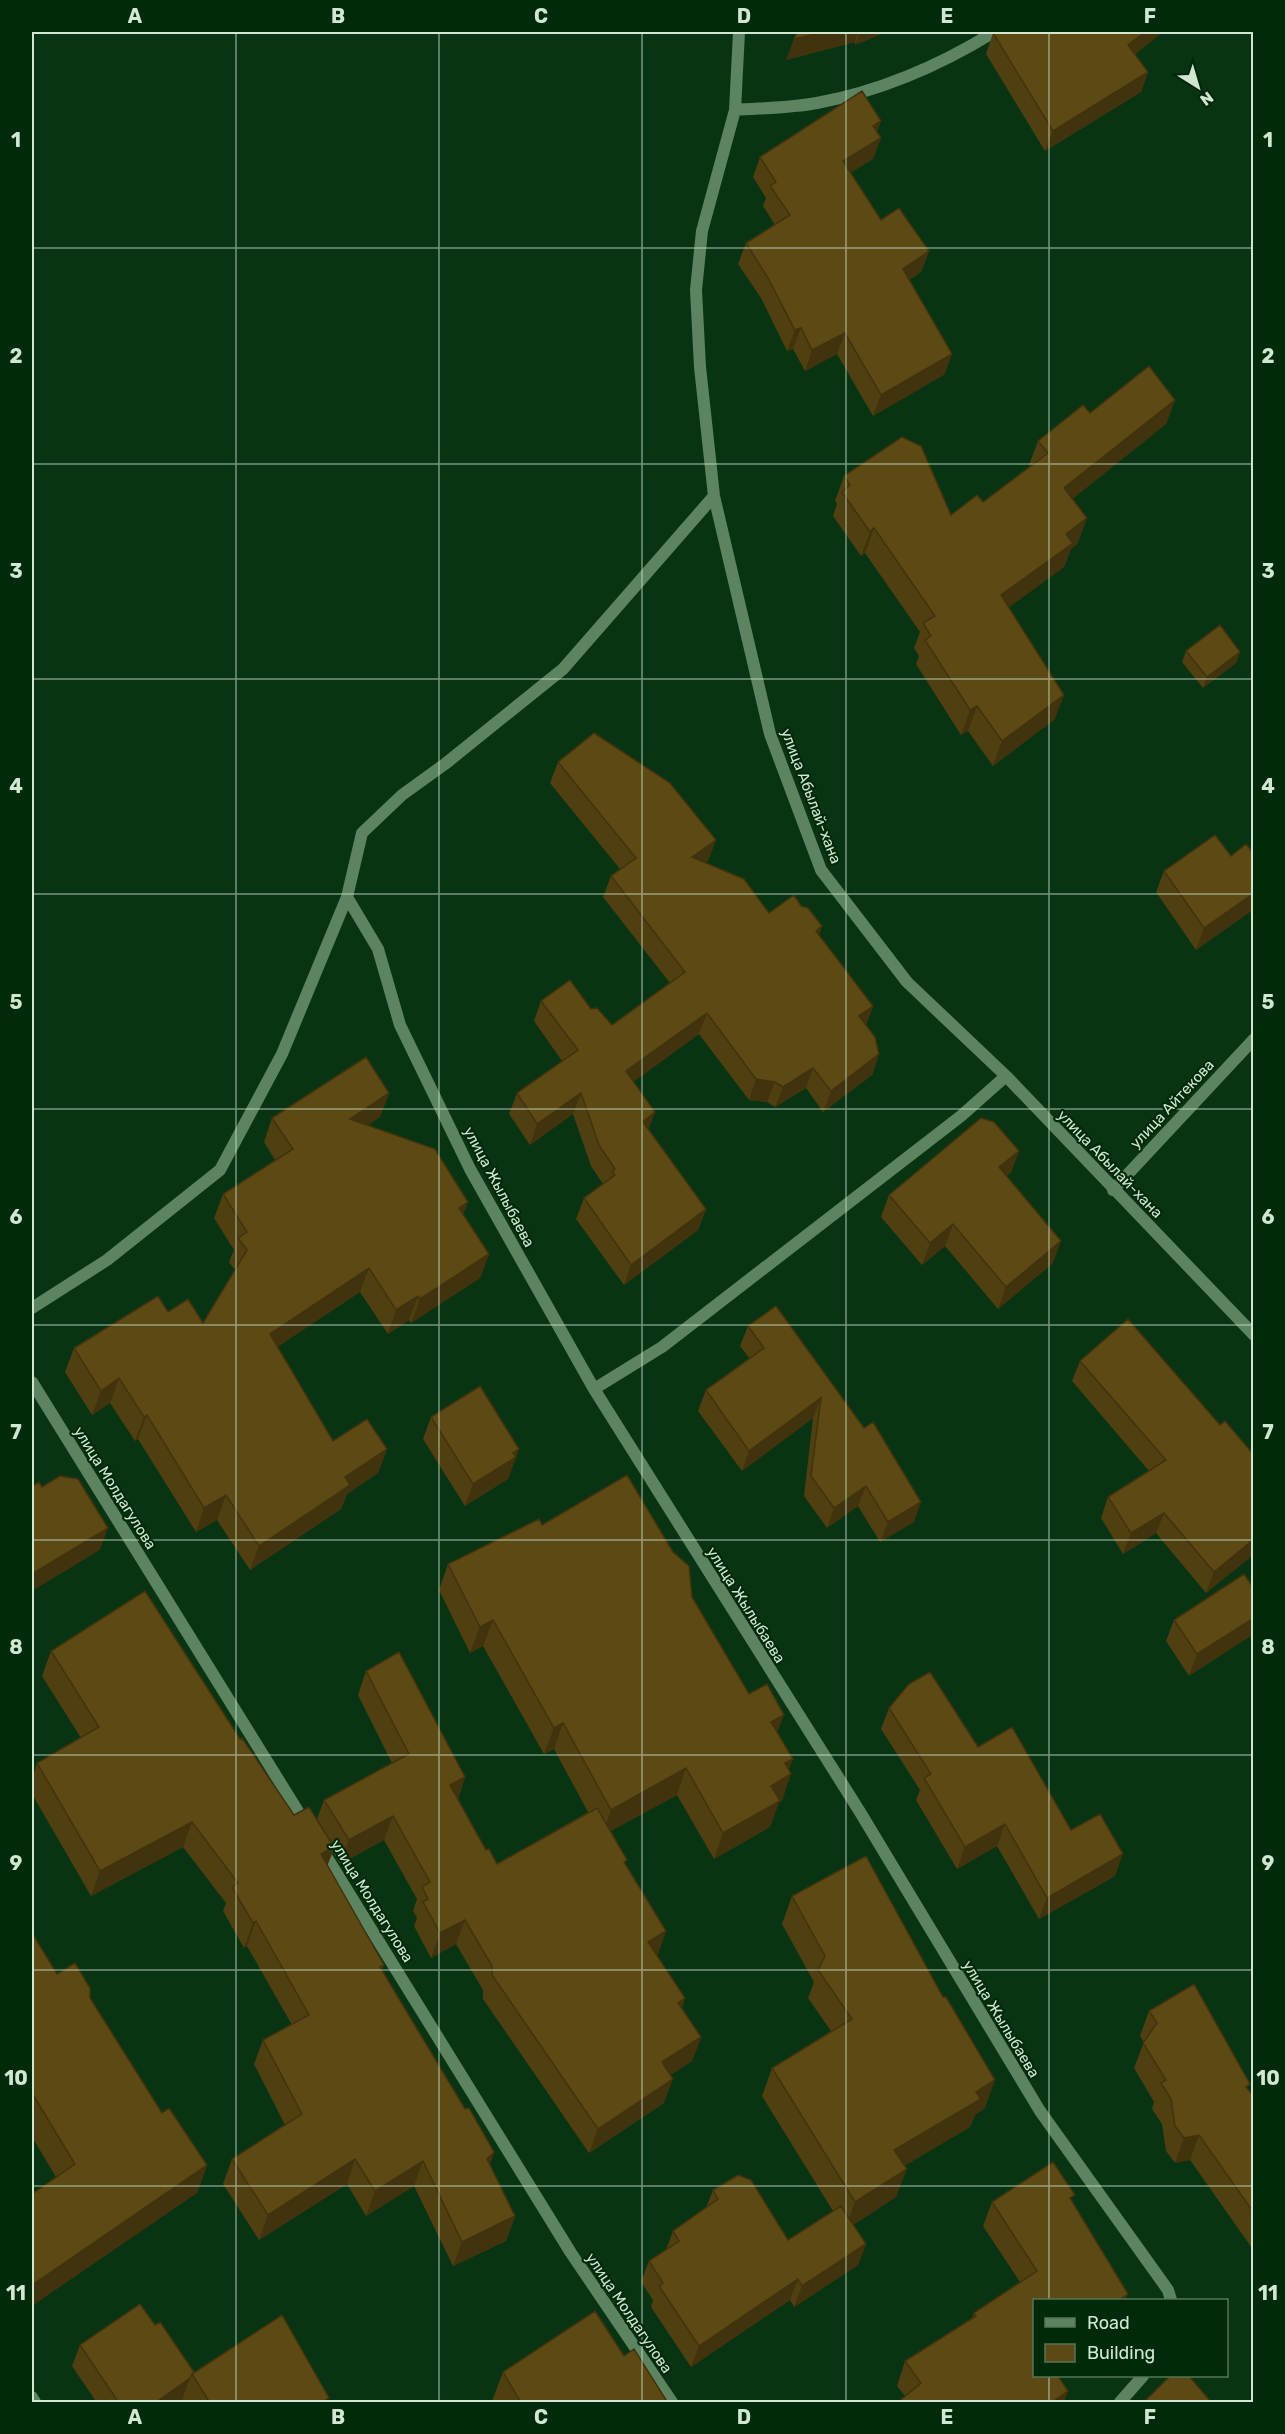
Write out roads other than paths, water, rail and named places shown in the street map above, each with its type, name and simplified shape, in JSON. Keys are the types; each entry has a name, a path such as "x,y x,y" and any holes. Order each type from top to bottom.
{"street":[{"name":"улица Абылай-хана","path":"739,32 735,110 702,231 696,290 700,367 714,496 770,734 821,870 907,982 1006,1076 1254,1335"},
{"path":"735,110 816,103 900,81 966,49 994,32"},
{"path":"32,1308 107,1260 220,1170 282,1054 348,897 362,833 402,795 445,764 563,669 714,496"},
{"name":"улица Жылыбаева","path":"348,897 378,949 400,1025 470,1169 594,1389 860,1812 1040,2111 1168,2290 1170,2299"},
{"name":"улица Айтекова","path":"1113,1190 1254,1039"},
{"path":"594,1389 662,1347 961,1116 1006,1076"},
{"name":"улица Молдагулова","path":"32,1382 571,2253 672,2403"},
{"path":"1120,2403 1142,2377"},
{"path":"32,2397 35,2403"}]}
